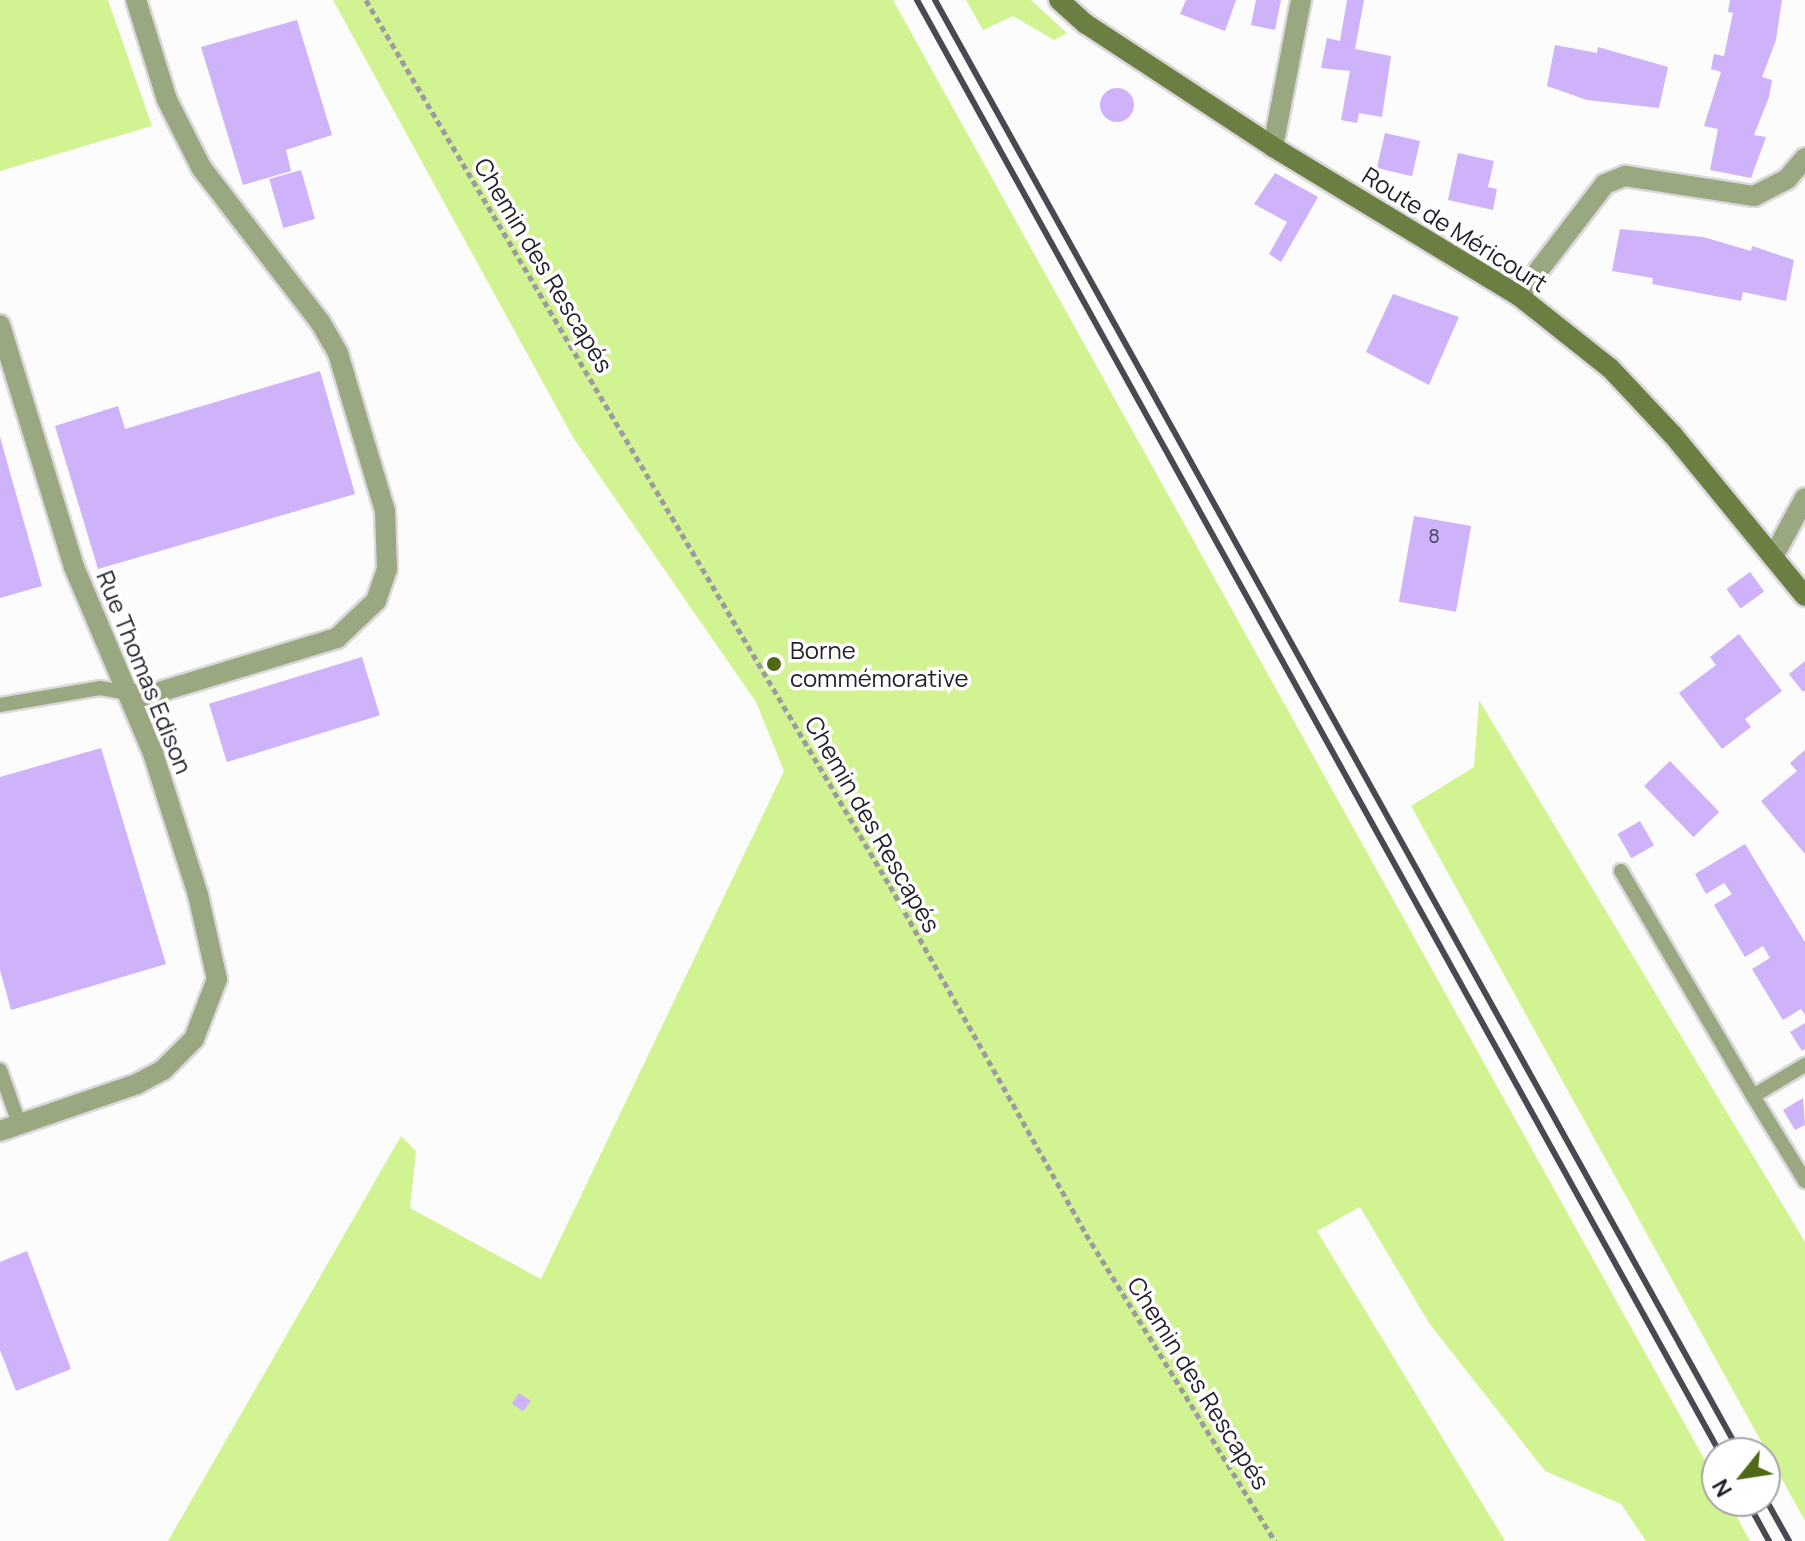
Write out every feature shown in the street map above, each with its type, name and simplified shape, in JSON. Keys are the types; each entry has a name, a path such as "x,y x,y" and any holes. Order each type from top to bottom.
{"street":[{"path":"128,693 146,696 337,638 376,601 387,569 385,511 338,353 320,322 202,169 167,100 136,0"},
{"name":"Route de Méricourt","path":"1059,0 1086,24 1273,147 1519,296 1610,368 1805,596"},
{"path":"1273,147 1301,0"},
{"path":"1519,296 1605,184 1625,176 1754,196 1787,179 1805,158"},
{"name":"Rue Thomas Edison","path":"0,325 74,567 128,693 198,895 217,979 194,1039 163,1070 137,1084 10,1127"},
{"path":"1773,557 1805,498"}],"lane":[{"path":"0,705 100,688 128,693"},
{"path":"1621,871 1805,1181"},
{"path":"1753,1096 1805,1065"},
{"path":"0,1070 10,1127"}],"path":[{"name":"Chemin des Rescapés","path":"366,0 882,872 1086,1234 1275,1541"}],"green space":[{"path":"0,0 108,0 152,126 0,171"},
{"path":"333,0 893,0 1701,1453 1701,1517 1737,1517 1750,1541 1646,1541 1621,1504 1545,1471 1429,1323 1360,1207 1317,1231 1505,1541 168,1541 401,1136 416,1151 410,1208 541,1279 784,771 756,702 574,439"},
{"path":"966,0 1031,0 1067,33 1054,40 1013,16 983,30"},
{"path":"1479,700 1805,1242 1805,1521 1781,1477 1781,1437 1759,1437 1411,806 1474,767"}],"building":[{"path":"1186,0 1236,0 1225,31 1180,14"},
{"path":"1256,0 1281,0 1275,30 1251,25"},
{"path":"1347,0 1364,0 1355,49 1391,56 1382,117 1359,113 1357,123 1341,120 1350,71 1321,68 1327,38 1340,41"},
{"path":"1730,0 1782,0 1776,40 1762,77 1772,80 1769,97 1754,135 1766,137 1751,178 1710,170 1718,129 1704,126 1721,72 1711,69 1714,54 1724,56 1733,13 1728,12"},
{"path":"297,20 332,135 286,150 291,171 243,185 201,47"},
{"path":"1555,45 1597,53 1598,47 1668,67 1659,108 1587,100 1547,86"},
{"path":"1117,88 1129,93 1134,105 1129,117 1117,122 1105,117 1100,105 1105,93"},
{"path":"1385,133 1420,141 1412,176 1377,168"},
{"path":"1458,153 1494,161 1488,187 1497,189 1493,210 1448,200"},
{"path":"301,170 315,219 283,228 269,179"},
{"path":"1275,173 1318,197 1281,262 1269,254 1287,222 1254,204"},
{"path":"1620,229 1703,237 1751,251 1752,246 1794,260 1786,301 1743,292 1741,301 1652,284 1653,278 1612,271"},
{"path":"1393,294 1459,317 1429,385 1366,352"},
{"path":"320,371 355,494 98,569 55,426 118,406 125,429"},
{"path":"0,437 42,586 0,598"},
{"path":"1414,516 1471,526 1456,612 1399,602"},
{"path":"1750,572 1764,591 1741,608 1727,589"},
{"path":"1739,634 1782,691 1745,719 1751,727 1722,749 1679,693 1716,665 1710,657"},
{"path":"362,657 380,715 227,762 209,704"},
{"path":"1805,661 1805,690 1803,692 1789,674"},
{"path":"101,748 166,964 11,1010 0,970 0,777"},
{"path":"1805,750 1805,854 1761,801 1797,771 1790,763"},
{"path":"1670,761 1719,812 1693,837 1644,786"},
{"path":"1640,821 1654,845 1631,858 1617,834"},
{"path":"1745,844 1805,942 1805,1015 1801,1009 1783,1020 1752,969 1770,958 1763,946 1745,957 1714,905 1732,894 1724,883 1706,894 1695,874"},
{"path":"1805,1023 1805,1049 1802,1051 1790,1032"},
{"path":"1803,1098 1805,1125 1795,1130 1783,1110"},
{"path":"27,1251 71,1369 16,1391 0,1350 0,1262"},
{"path":"519,1393 531,1401 523,1412 512,1404"}],"railway":[{"path":"917,0 1711,1437"},
{"path":"935,0 1731,1437"},
{"path":"1756,1517 1769,1541"},
{"path":"1776,1517 1789,1541"}],"place":[{"name":"Borne commémorative","path":"774,664"}]}
